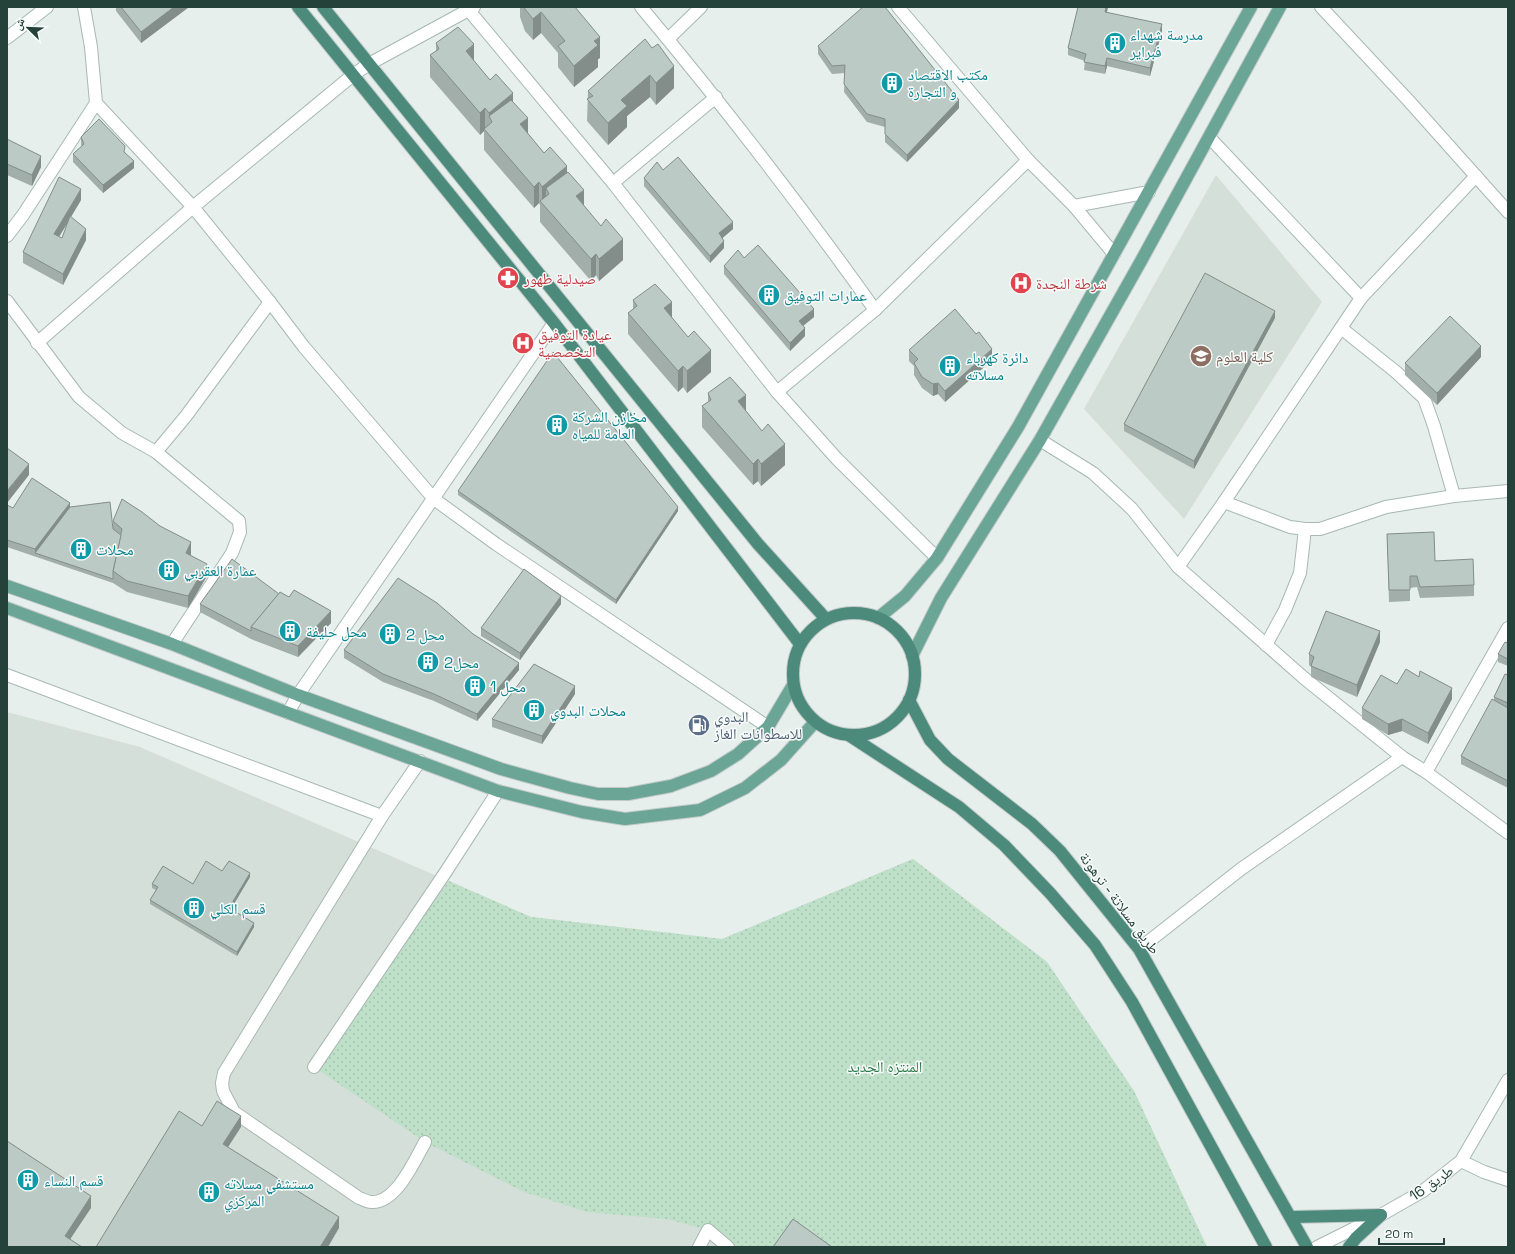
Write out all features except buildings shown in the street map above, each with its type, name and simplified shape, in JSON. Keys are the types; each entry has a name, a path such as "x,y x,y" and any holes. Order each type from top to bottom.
{"highway":[{"path":"298,7 554,323 800,644"},
{"path":"323,7 758,544 826,619"},
{"path":"850,736 874,732 895,720 910,700 915,678 912,656 905,640 893,627 878,618 861,613 843,613 826,619 811,630 800,644 792,671 793,685 801,706 815,722 832,732 850,736 959,807 1004,845 1050,893 1095,945 1132,1002 1266,1247"},
{"name":"طريق مسلاتة - ترهونة","path":"910,700 930,740 948,759 1032,824 1060,851 1140,949 1292,1217 1307,1247"},
{"path":"1292,1217 1381,1215"},
{"path":"1349,1247 1356,1238 1381,1215"}],"main road":[{"path":"878,618 905,596 937,558 1018,427 1250,7"},
{"path":"912,656 941,598 1040,440 1280,7"},
{"path":"7,586 172,644 298,695 501,769 598,794 628,794 671,786 711,771 738,754 768,727 793,685"},
{"path":"7,608 498,791 582,812 625,819 700,810 745,788 781,760 815,722"},
{"path":"420,761 430,743"}],"street":[{"path":"7,38 47,7"},
{"path":"84,7 91,47 96,102 193,207 270,302 304,347 434,499 496,544 768,727"},
{"path":"641,7 716,97 812,222 875,310"},
{"path":"668,39 701,7"},
{"path":"898,7 1028,160 1074,206 1114,254"},
{"path":"1321,7 1408,100 1508,212"},
{"path":"37,343 193,207 353,75 369,64 469,8 613,183 777,392 837,459 937,558"},
{"path":"613,183 716,97"},
{"path":"7,236 23,215 96,102"},
{"path":"1209,137 1361,298"},
{"path":"777,392 875,310 1028,160"},
{"path":"1178,567 1224,502 1361,298 1476,176"},
{"path":"1074,206 1149,192"},
{"path":"7,301 37,343 80,397 122,433 156,452 239,522 240,532 232,553 172,644"},
{"path":"156,452 186,416 270,302"},
{"path":"288,713 298,695 554,323"},
{"path":"1341,328 1396,372 1424,398 1434,426 1454,496"},
{"path":"1040,440 1093,473 1132,509 1178,567 1304,678 1402,757 1426,772 1508,833"},
{"path":"1224,502 1284,525 1305,529 1320,529 1386,507 1454,496 1508,491"},
{"path":"1266,646 1285,610 1300,573 1305,529"},
{"path":"1426,772 1508,628"},
{"path":"7,674 382,816"},
{"path":"1140,949 1242,869 1402,757"},
{"path":"420,761 382,816 250,1028 224,1073 222,1082 223,1091 234,1112 359,1198 370,1202 379,1201 398,1188 425,1142"},
{"path":"314,1067 441,880 498,791"},
{"name":"طريق 16","path":"1317,1247 1381,1215 1423,1191 1461,1161 1508,1080"},
{"path":"1461,1161 1484,1172 1508,1180"},
{"path":"698,1247 708,1230 728,1247"}],"shaded area":[{"name":"كلية العلوم","path":"1216,175 1322,302 1184,519 1084,409"},
{"path":"7,712 140,747 531,917 722,939 913,859 1047,962 1134,1091 1207,1247 7,1247"}],"green space":[{"name":"المنتزه الجديد","path":"913,859 1047,962 1134,1091 1207,1247 728,1247 708,1230 667,1219 587,1212 524,1192 425,1142 314,1067 449,881 531,917 722,939"}],"place":[{"name":"مدرسة شهداء فبراير","path":"1115,43"},
{"name":"مكتب الاقتصاد و التجارة","path":"892,83"},
{"name":"صيدلية طهور","path":"508,278"},
{"name":"شرطة النجدة","path":"1021,283"},
{"name":"عمارات التوفيق","path":"769,295"},
{"name":"عيادة التوفيق التخصصية","path":"523,343"},
{"name":"كلية العلوم","path":"1201,356"},
{"name":"دائرة كهرباء مسلاته","path":"950,366"},
{"name":"مخازن الشركة العامة للمياه","path":"557,425"},
{"name":"محلات","path":"81,549"},
{"name":"عمارة العقربي","path":"169,570"},
{"name":"محل حليفة","path":"290,631"},
{"name":"محل 2","path":"390,634"},
{"name":"محل2","path":"428,662"},
{"name":"محل 1","path":"475,686"},
{"name":"محلات البدوي","path":"534,710"},
{"name":"البدوي للاسطوانات الغاز","path":"699,725"},
{"name":"قسم الكلي","path":"194,908"},
{"name":"قسم النساء","path":"28,1180"},
{"name":"مستشفي مسلاته المركزي","path":"209,1192"}]}
